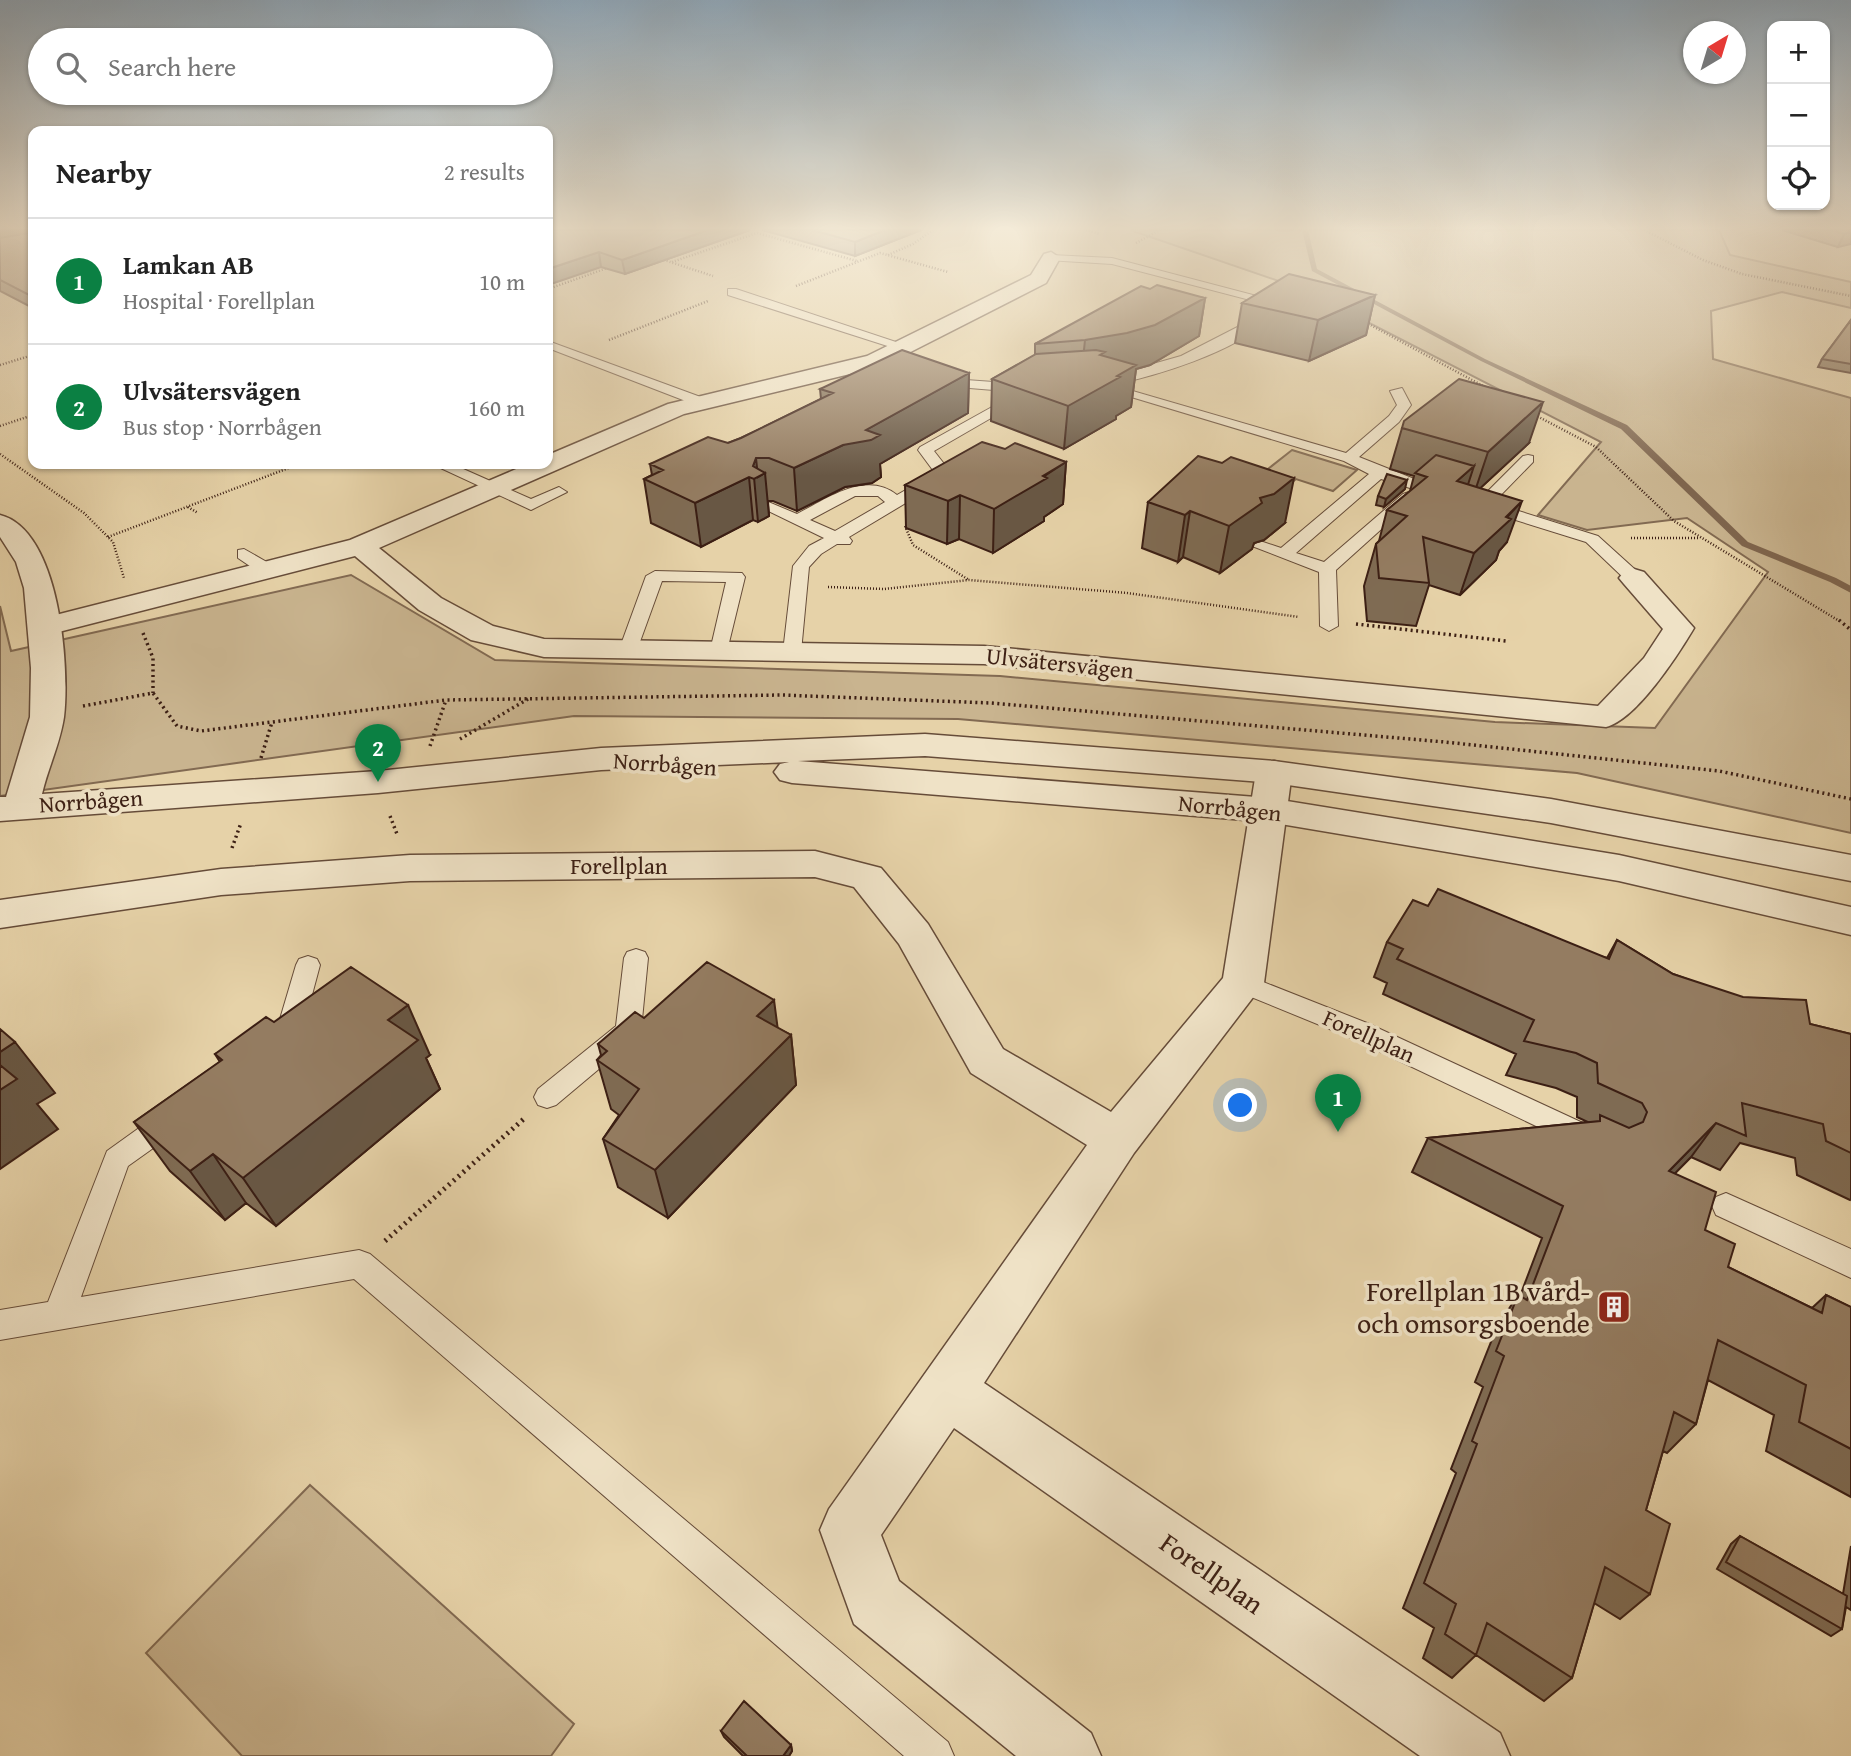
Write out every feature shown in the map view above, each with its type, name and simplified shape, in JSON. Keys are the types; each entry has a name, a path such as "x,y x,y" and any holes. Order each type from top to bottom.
{"street":[{"path":"553,462 676,409 893,359 979,312"},
{"path":"43,627 360,545 537,469"},
{"path":"5,534 36,576 43,627 48,713 40,754 24,790 11,807"},
{"name":"Ulvsätersvägen","path":"360,545 430,604 482,633 544,649 984,655 1606,717 1656,664 1679,628 1634,578"},
{"name":"Norrbågen","path":"11,807 378,782 601,759 996,786 1272,791 1551,811 1851,868"},
{"path":"1068,1756 876,1602 850,1530 948,1391 1117,1139 1243,983 1272,791"},
{"name":"Norrbågen","path":"1272,791 1851,920"},
{"name":"Forellplan","path":"0,914 221,883 410,868 815,864 867,877 914,934 987,1061 1117,1139"},
{"name":"Forellplan","path":"948,1391 1477,1756"}],"lane":[{"path":"796,312 830,323 860,328 893,359"},
{"path":"1271,312 1190,360 1135,377 1092,384 1349,458 1379,473 1592,539 1634,578"},
{"path":"810,332 830,323"},
{"path":"553,345 701,402"},
{"path":"620,383 635,376"},
{"path":"665,388 690,377"},
{"path":"792,652 801,566 815,550 841,539 944,474 925,450 1032,388 984,387 920,377"},
{"path":"1349,458 1394,418 1404,405 1397,391"},
{"path":"1471,501 1528,459"},
{"path":"451,469 531,505 559,492"},
{"path":"1284,554 1379,473"},
{"path":"1328,624 1327,569 1421,486"},
{"path":"797,520 852,491 882,491 895,503"},
{"path":"766,506 841,539"},
{"path":"1260,545 1327,569"},
{"path":"244,554 266,569"},
{"path":"628,650 656,576 736,577 719,651"},
{"path":"547,1097 628,1030 636,958"},
{"path":"266,1054 287,1040 308,965"},
{"name":"Forellplan","path":"1243,983 1358,1030 1608,1147"},
{"path":"59,1315 117,1158 191,1106"},
{"path":"1726,1206 1851,1264"},
{"path":"0,1325 359,1264 934,1756"}],"path":[{"path":"576,353 681,312"},
{"path":"1344,312 1486,388"},
{"path":"0,365 28,357"},
{"path":"1535,414 1595,447 1674,521 1832,614 1851,630"},
{"path":"0,426 28,417"},
{"path":"0,454 84,513 114,542 131,603 153,658 153,693"},
{"path":"107,537 286,469"},
{"path":"895,503 913,545 969,580"},
{"path":"187,506 198,513"},
{"path":"1622,540 1701,538"},
{"path":"799,586 884,589 969,580 1127,593 1328,624 1506,641"},
{"path":"459,740 529,698"},
{"path":"429,749 446,700"},
{"path":"359,1264 547,1097"}],"shaded area":[{"path":"1348,312 1711,312 1713,359 1851,398 1851,833 1577,773 958,719 574,716 0,796 0,606 11,651 351,575 495,660 1000,676 1495,722 1655,728 1768,572 1687,518 1587,530 1538,515 1601,442"},
{"path":"1292,450 1357,470 1333,491 1296,479 1283,490 1254,480"},
{"path":"310,1485 574,1724 551,1756 242,1756 146,1653"}],"building":[{"path":"1094,312 1179,312 1155,325 1127,333 1035,344"},
{"path":"1282,312 1336,312 1318,320"},
{"path":"1851,320 1851,364 1822,359"},
{"path":"902,350 969,373 866,430 880,435 871,440 843,445 794,468 769,458 756,458 753,466 765,473 754,479 749,477 695,503 644,479 663,470 650,464 708,437 728,443 741,438 833,393 820,389"},
{"path":"1096,350 1105,352 1100,355 1136,365 1068,406 992,379 1036,354"},
{"path":"1459,379 1543,402 1488,452 1402,428 1404,421"},
{"path":"982,442 1005,449 1015,443 1066,462 1043,476 1047,478 994,509 960,495 948,501 905,485"},
{"path":"1436,455 1474,466 1457,481 1522,501 1506,517 1511,519 1474,553 1423,537 1429,583 1379,578 1376,544 1407,516 1387,510 1427,477 1415,473"},
{"path":"1198,456 1222,463 1231,457 1294,478 1274,494 1260,498 1262,503 1229,526 1190,511 1185,515 1148,502"},
{"path":"1387,474 1407,480 1386,499 1378,496"},
{"name":"Forellplan 1B vård- och omsorgsboende","path":"1438,889 1609,959 1617,940 1673,974 1743,997 1806,1000 1810,1024 1851,1034 1851,1153 1826,1141 1823,1124 1742,1103 1746,1136 1716,1123 1669,1171 1716,1192 1705,1230 1735,1244 1728,1267 1822,1313 1826,1295 1851,1307 1851,1449 1799,1422 1806,1385 1718,1340 1696,1424 1674,1412 1646,1510 1670,1524 1650,1594 1605,1567 1572,1678 1487,1623 1476,1655 1445,1634 1456,1604 1424,1583 1477,1444 1472,1441 1504,1356 1496,1351 1518,1295 1527,1300 1563,1206 1428,1138 1600,1121 1600,1115 1629,1128 1643,1122 1647,1112 1642,1103 1598,1083 1597,1063 1576,1053 1524,1041 1534,1020 1397,959 1403,949 1387,942 1413,900 1428,906"},
{"path":"707,962 774,1000 757,1016 791,1035 655,1170 603,1139 639,1089 597,1060 607,1051 598,1044 635,1012 644,1018"},
{"path":"351,967 408,1005 388,1020 418,1040 243,1178 213,1154 190,1171 134,1122 222,1060 215,1054 266,1017 274,1022"},
{"path":"0,1029 15,1042 0,1052"},
{"path":"0,1065 17,1079 0,1090"},
{"path":"1740,1536 1847,1596 1842,1629 1726,1562"},
{"path":"744,1701 791,1745 783,1756 747,1756 721,1731"}],"waterway":[{"path":"1393,312 1483,360 1624,427 1745,544 1851,590"}],"place":[{"name":"Ulvsätersvägen","path":"378,782"},
{"name":"Lamkan AB","path":"1338,1132"},
{"name":"Forellplan 1B vård- och omsorgsboende","path":"1614,1307"}]}
